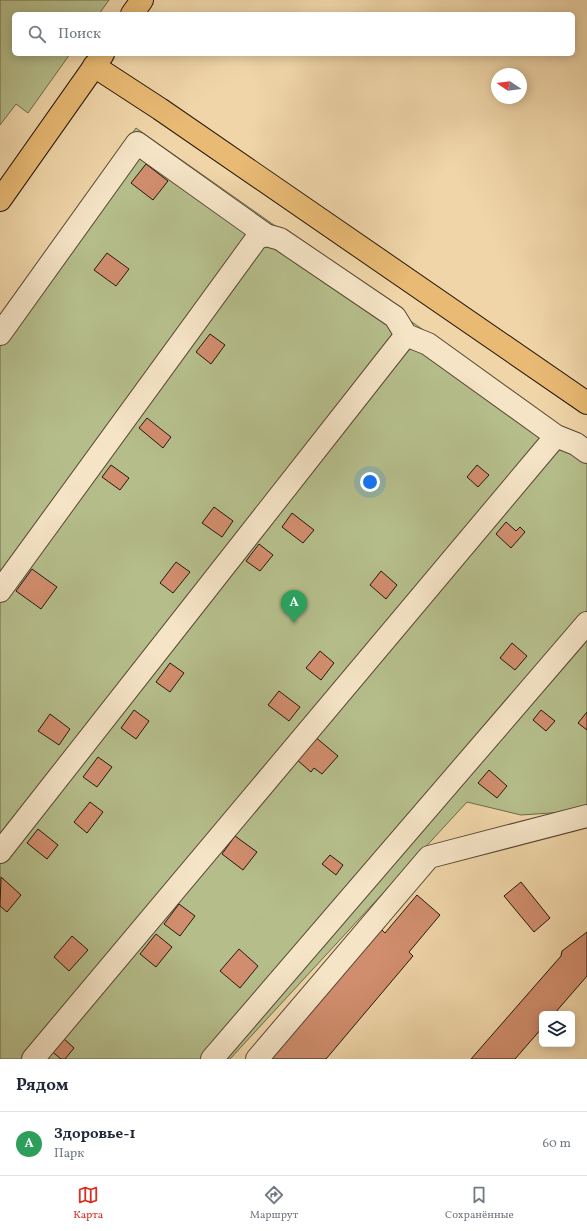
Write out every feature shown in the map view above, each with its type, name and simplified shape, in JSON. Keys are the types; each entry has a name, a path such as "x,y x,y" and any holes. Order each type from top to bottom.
{"main road":[{"path":"133,12 142,0"},
{"path":"0,200 98,60 160,109 587,403"}],"street":[{"path":"0,334 137,144 266,235 280,239 395,317 406,335 428,344 556,436 576,444 587,452"},
{"path":"0,591 257,238 266,235"},
{"path":"0,852 406,335"},
{"path":"33,1059 556,436"},
{"path":"212,1059 587,623"},
{"path":"257,1059 429,857 587,816"}],"green space":[{"path":"0,0 109,0 100,12 12,12 12,56 69,56 28,113 16,104 0,125"},
{"path":"136,128 587,445 587,806 565,812 521,815 467,802 230,1059 0,1059 0,317"}],"building":[{"path":"146,164 168,181 153,200 131,183"},
{"path":"107,253 129,269 116,286 94,270"},
{"path":"210,334 225,345 211,364 196,352"},
{"path":"147,418 171,437 163,448 139,428"},
{"path":"111,465 129,478 120,490 102,477"},
{"path":"477,465 489,475 478,487 467,477"},
{"path":"214,507 233,521 222,537 202,523"},
{"path":"292,513 314,530 303,543 282,527"},
{"path":"506,522 516,531 520,527 525,532 511,548 496,534"},
{"path":"259,544 273,555 260,571 246,561"},
{"path":"176,562 190,572 173,593 160,583"},
{"path":"32,569 57,587 41,609 16,591"},
{"path":"381,571 397,585 386,599 370,585"},
{"path":"512,643 527,656 515,670 500,658"},
{"path":"320,651 334,663 321,680 306,668"},
{"path":"170,663 184,673 170,692 156,682"},
{"path":"279,691 300,707 289,721 268,705"},
{"path":"134,710 149,721 136,739 121,728"},
{"path":"541,710 555,721 546,731 533,720"},
{"path":"587,712 587,730 578,723"},
{"path":"50,714 70,729 59,745 38,731"},
{"path":"314,736 338,756 322,774 314,768 311,772 296,759"},
{"path":"98,757 112,767 97,787 83,777"},
{"path":"489,770 507,786 497,798 478,783"},
{"path":"90,802 103,812 87,833 74,822"},
{"path":"38,829 58,845 47,859 27,843"},
{"path":"235,836 257,852 243,870 222,854"},
{"path":"330,855 343,865 336,875 322,864"},
{"path":"1,877 21,895 7,912 0,906"},
{"path":"521,882 550,918 534,932 504,896"},
{"path":"417,895 440,915 409,952 413,956 326,1059 271,1059 381,929 385,933"},
{"path":"179,904 195,916 180,936 164,924"},
{"path":"587,932 587,976 557,1011 539,1011 539,1031 515,1059 471,1059 561,956 562,951"},
{"path":"156,934 172,947 156,967 140,954"},
{"path":"72,936 88,950 69,971 54,957"},
{"path":"239,949 258,966 240,988 220,971"},
{"path":"62,1037 74,1048 65,1059 61,1059 50,1050"}],"place":[{"name":"Здоровье-1","path":"294,623"}]}
